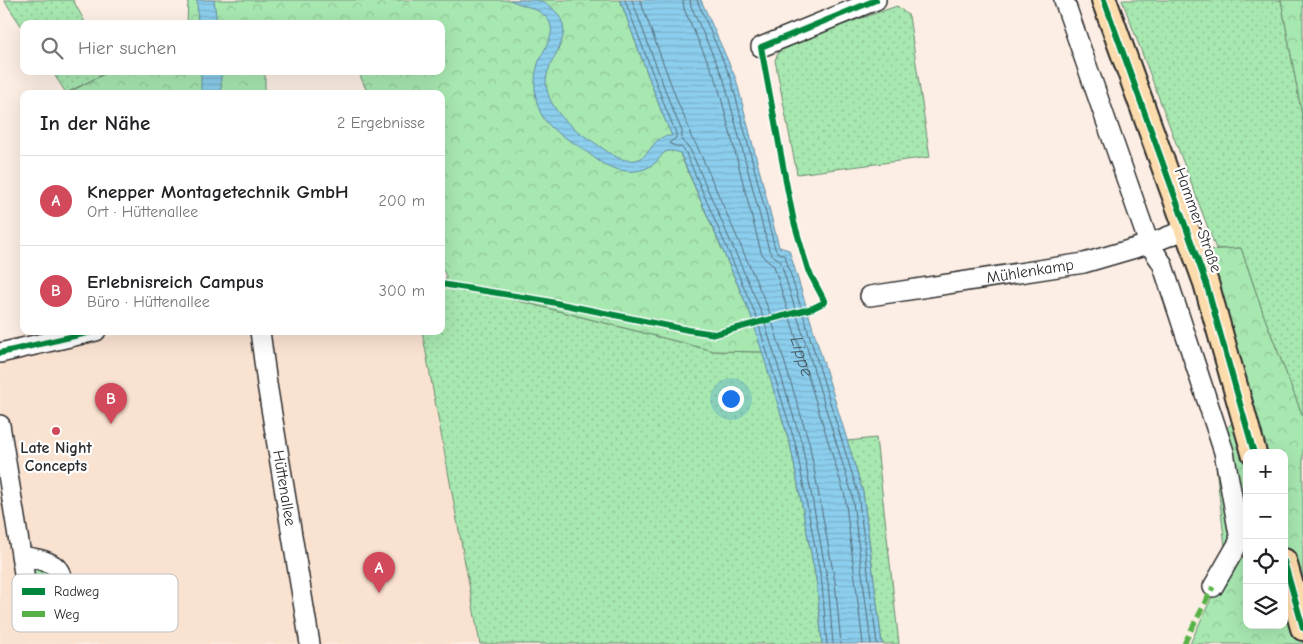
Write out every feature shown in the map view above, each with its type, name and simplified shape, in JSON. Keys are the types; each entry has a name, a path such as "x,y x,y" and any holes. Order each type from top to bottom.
{"main road":[{"name":"Hammer Straße","path":"1104,0 1206,283 1253,449"},
{"path":"1288,576 1303,628"}],"street":[{"path":"761,47 876,0"},
{"path":"1064,0 1149,244 1162,263 1224,452 1240,540 1212,587"},
{"name":"Mühlenkamp","path":"870,296 1084,263 1149,244 1187,230"},
{"path":"0,353 79,335"},
{"name":"Hüttenallee","path":"261,335 310,644"},
{"path":"0,425 21,556"}],"shaded area":[{"path":"114,335 423,335 481,644 0,644 0,357"}],"green space":[{"path":"4,0 73,0 84,20 20,20 20,24"},
{"path":"188,0 620,0 662,113 751,315 763,352 714,351 446,282 445,90 366,90 360,75 445,75 445,20 187,20"},
{"path":"1122,0 1281,0 1303,121 1303,417 1264,316 1241,248 1216,249"},
{"path":"1281,0 1303,0 1303,121"},
{"path":"897,6 909,16 930,157 797,174 775,60 780,49 786,44"},
{"path":"55,75 102,75 72,90 64,90"},
{"path":"102,75 265,75 265,90 74,90"},
{"path":"1241,248 1264,316 1303,417 1303,644 1190,644 1227,564 1213,441 1250,406 1206,250"},
{"path":"445,282 714,351 763,352 791,448 817,585 822,644 480,644 423,335 445,335"},
{"path":"876,438 899,644 882,644 863,492 847,441"},
{"path":"35,568 42,568 49,574 33,574 32,571"}],"water":[{"path":"197,0 214,0 216,20 198,20"},
{"name":"Lippe","path":"510,0 536,0 542,2 553,8 563,24 564,30 561,43 549,69 546,83 554,107 580,133 614,156 625,160 636,160 644,156 661,138 672,136 620,0 701,0 736,79 779,247 789,250 863,492 882,644 822,644 817,585 791,448 751,315 680,153 665,152 650,167 638,171 620,170 601,162 552,128 540,112 535,88 536,71 550,38 551,27 549,21 542,13"},
{"path":"201,75 221,75 221,90 201,90"}],"pier":[{"path":"809,307 810,312 752,327 751,322"}],"marked path":[{"path":"1184,644 1213,587"}],"cycle path":[{"path":"445,285 541,300 715,334 813,308 825,302 808,270 794,222 761,47 876,0"},
{"path":"1104,0 1206,283 1253,449"},
{"path":"0,353 79,335"},
{"path":"1288,575 1303,628"}],"place":[{"name":"Erlebnisreich Campus","path":"111,424"},
{"name":"Late Night Concepts","path":"56,431"},
{"name":"Knepper Montagetechnik GmbH","path":"379,593"}]}
